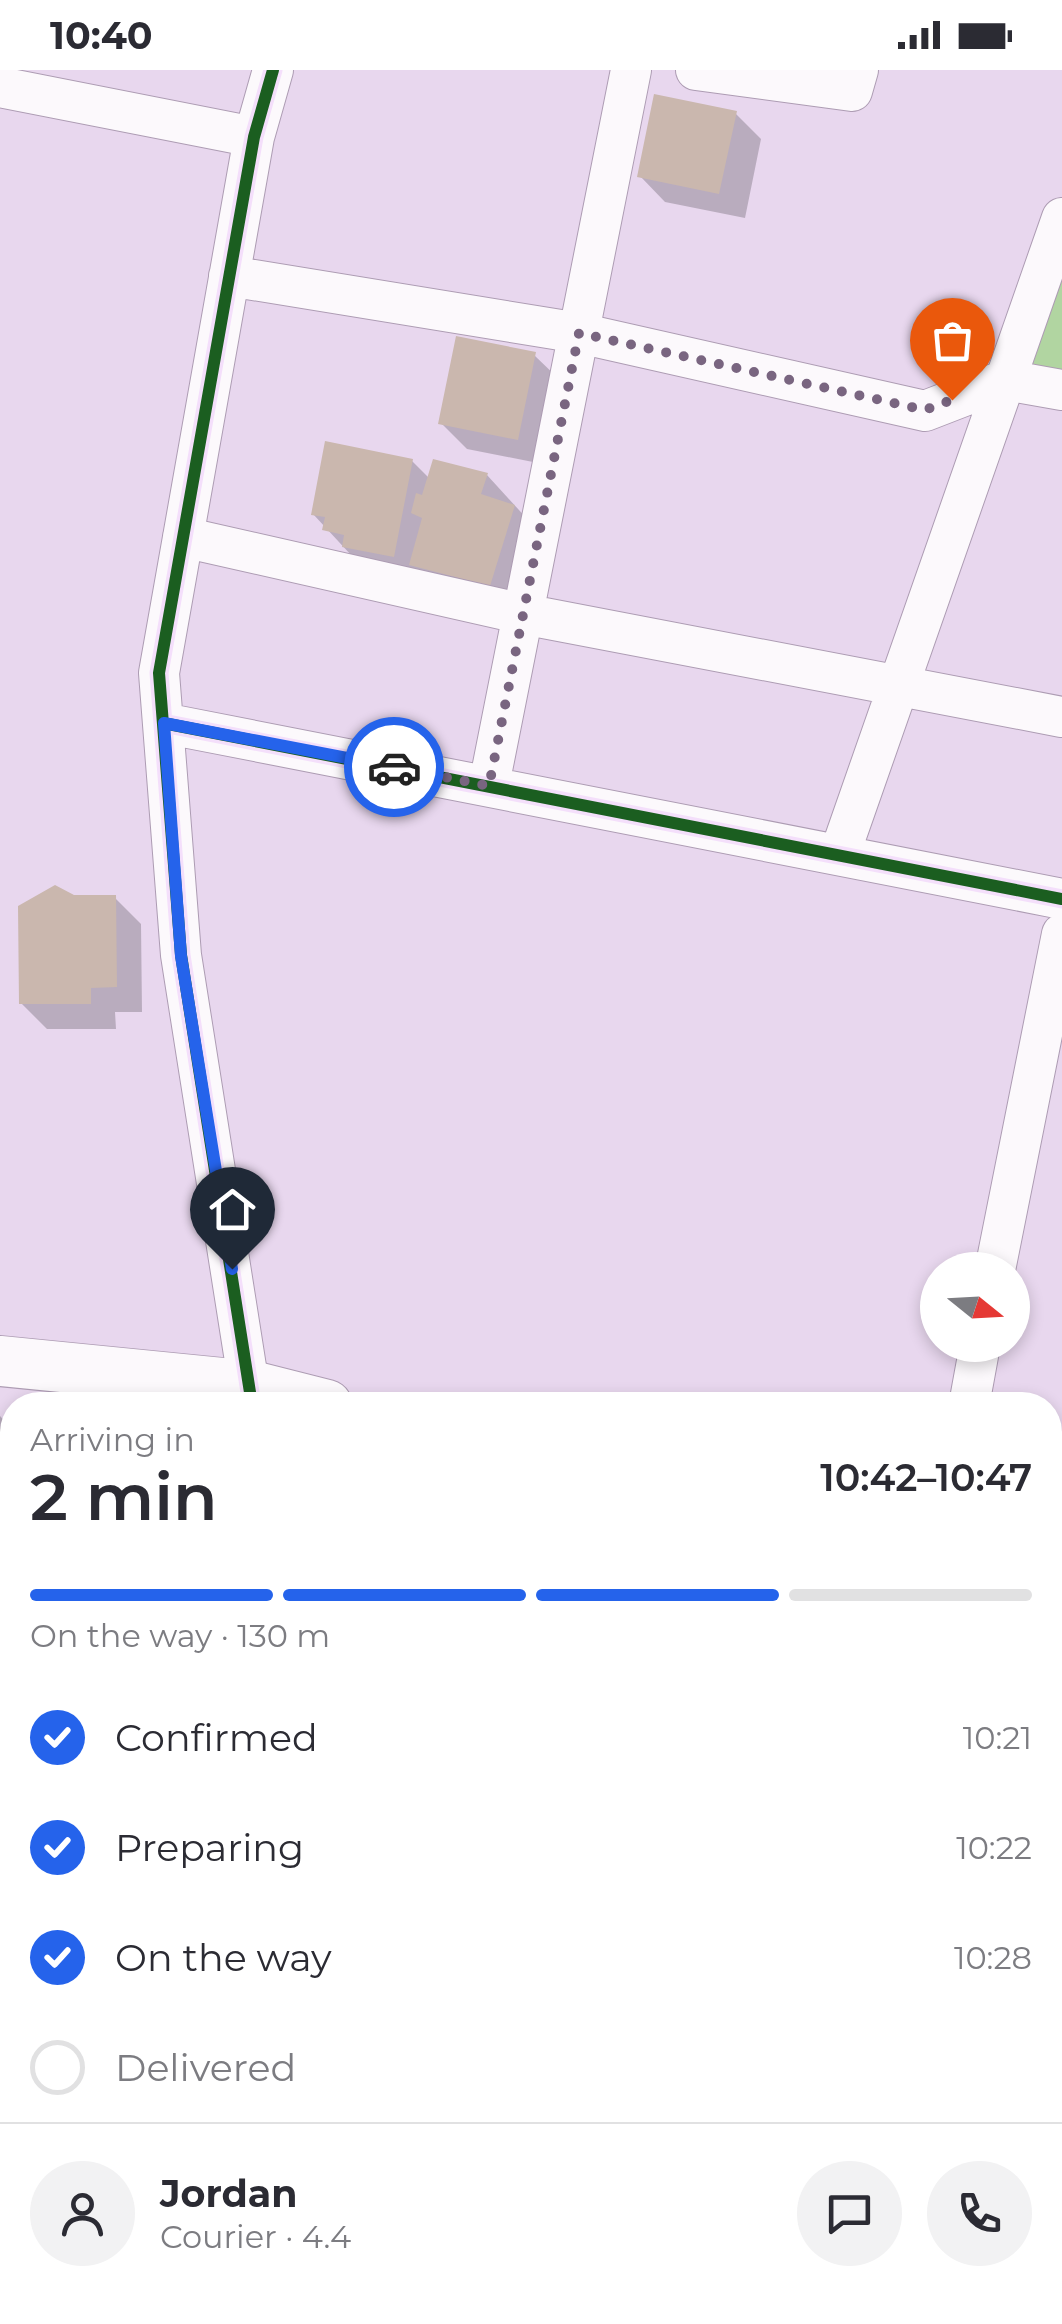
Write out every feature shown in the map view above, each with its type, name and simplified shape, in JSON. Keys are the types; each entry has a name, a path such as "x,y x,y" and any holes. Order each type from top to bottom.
{"street":[{"path":"251,1392 181,956 159,673 254,137 273,70"},
{"path":"489,786 631,70"},
{"path":"696,70 852,91 858,70"},
{"path":"0,87 254,137"},
{"path":"840,853 1062,218"},
{"path":"229,276 579,333 925,410 1005,380 1062,390"},
{"path":"183,538 523,614 1062,717"},
{"path":"164,723 1062,898"},
{"path":"999,1252 1062,934"},
{"path":"0,1362 222,1392"},
{"path":"971,1392 977,1362"}],"green space":[{"path":"1062,218 1062,390 1005,380"}],"building":[{"path":"654,94 737,111 719,194 637,177"},
{"path":"456,336 536,352 518,440 438,424"},
{"path":"325,441 413,459 394,557 342,547 344,535 322,530 325,517 311,515"},
{"path":"433,459 488,473 481,494 515,505 490,586 409,565 422,518 411,513 416,493 422,495"},
{"path":"55,885 74,895 116,895 117,987 91,988 91,1004 19,1004 18,906"}],"cycle path":[{"path":"250,1392 181,955 159,673 254,137 273,70"},
{"path":"163,723 1062,899"}],"way so far":[{"path":"394,767 489,786 579,333 925,410 952,400"}],"route":[{"path":"232,1269 181,956 164,723 394,767"}]}
